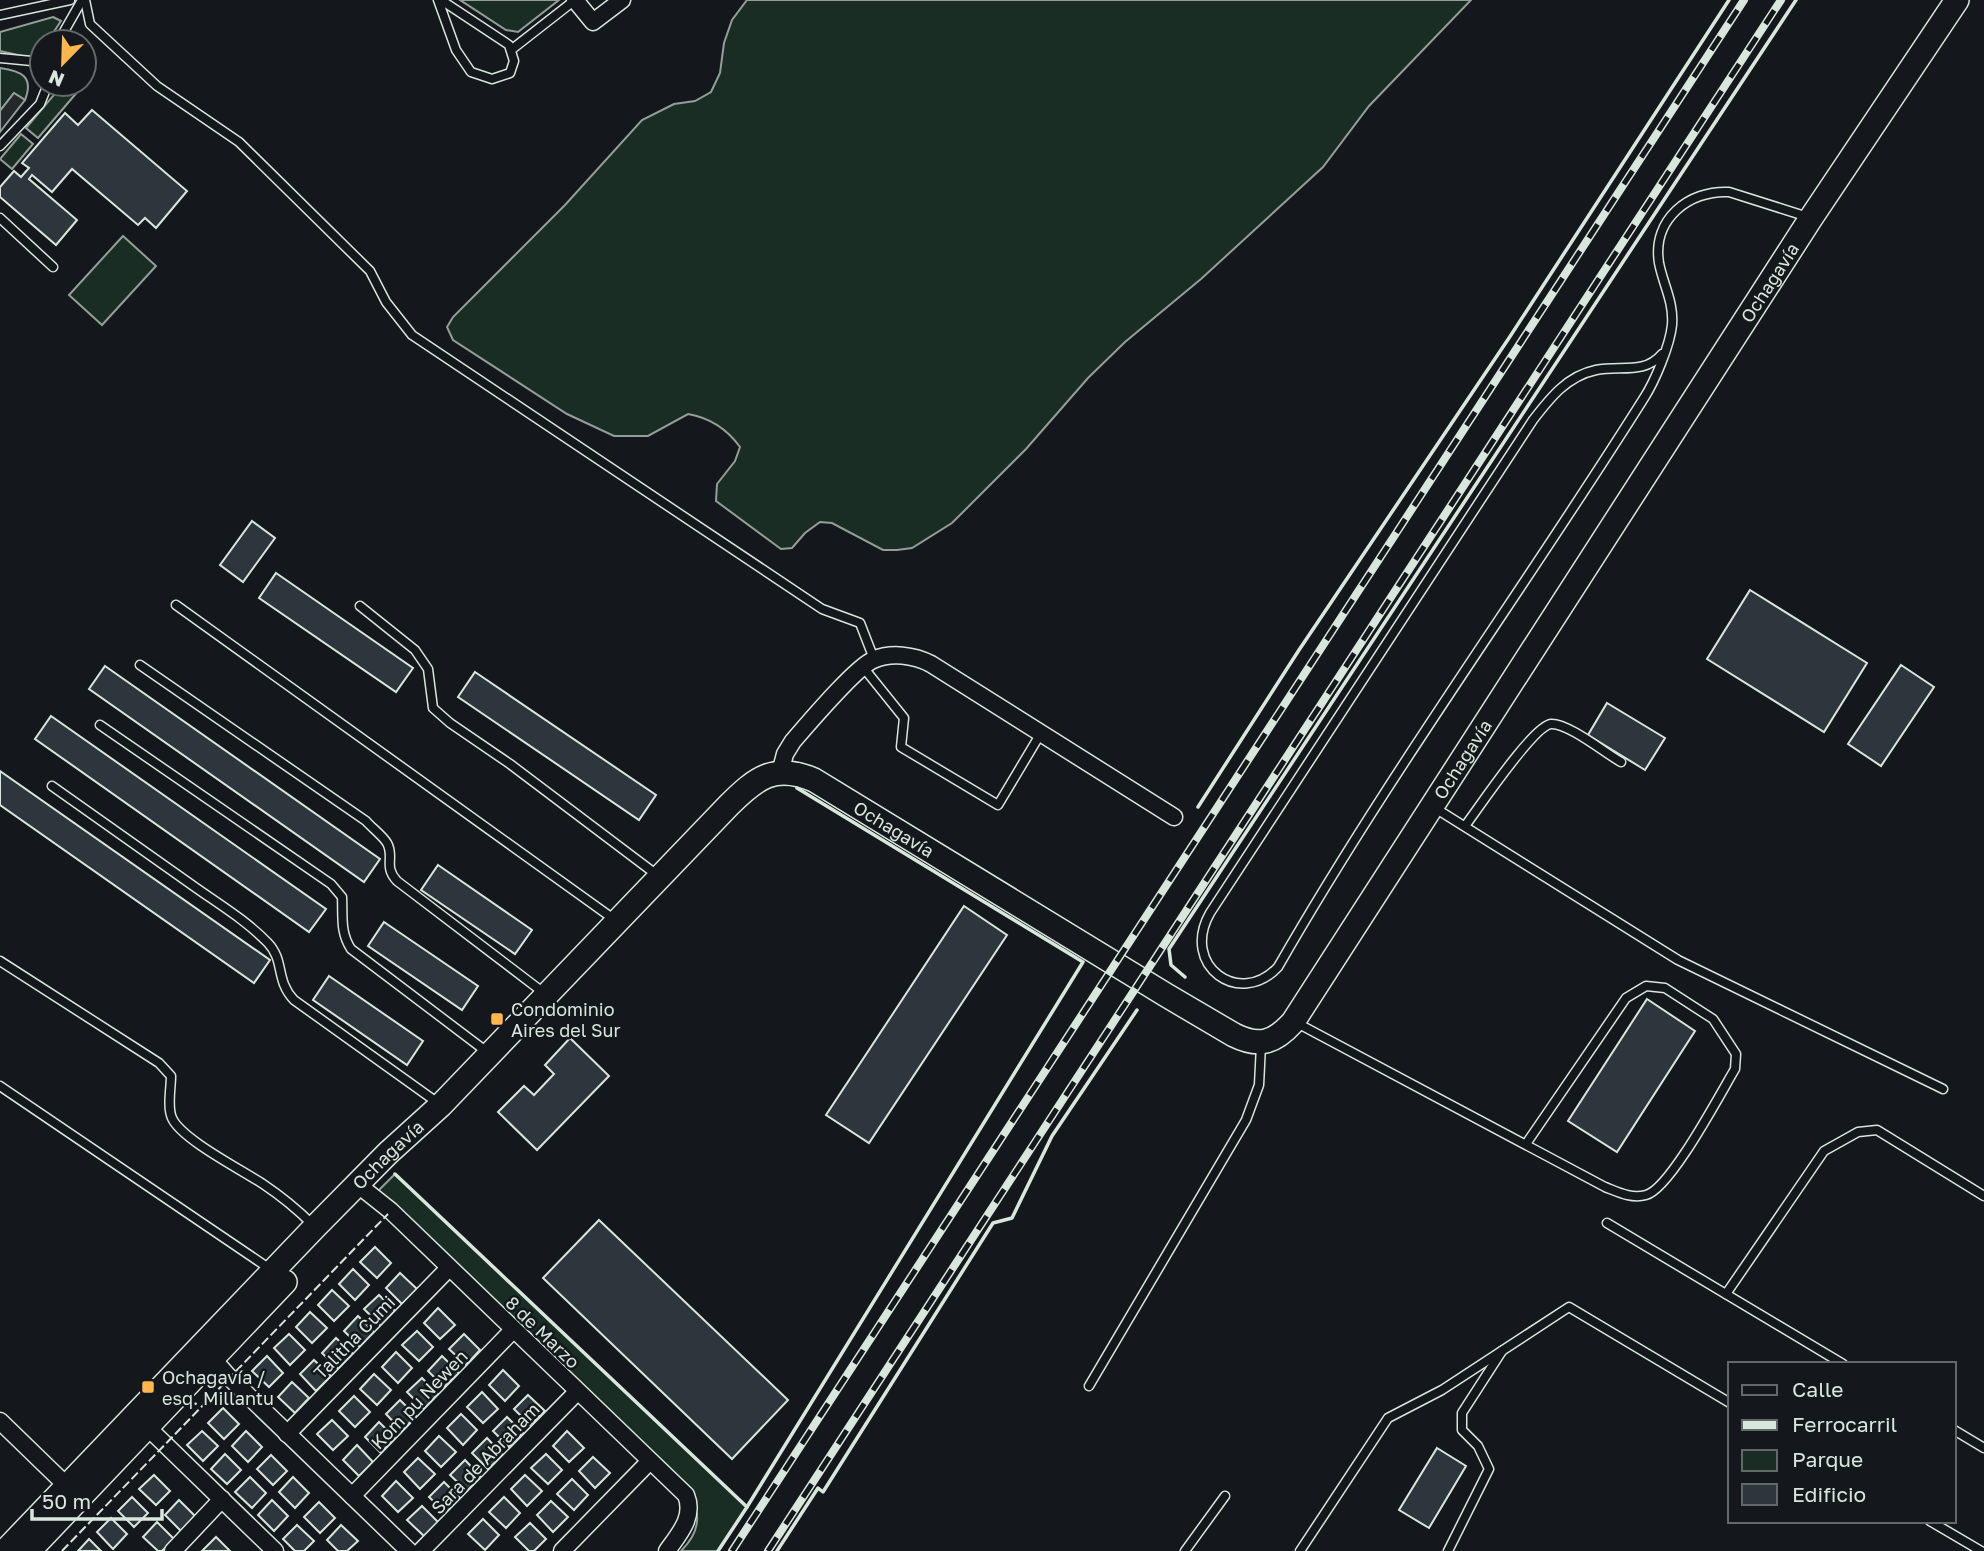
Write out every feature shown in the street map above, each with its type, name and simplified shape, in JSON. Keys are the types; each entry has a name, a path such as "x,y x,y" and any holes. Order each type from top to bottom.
{"main road":[{"name":"Ochagavía","path":"780,773 792,773 814,780 1234,1035 1260,1042 1282,1034 1293,1022 1811,218 1957,0"},
{"path":"207,1352 490,1053 752,783 780,773"},
{"name":"Ochagavía","path":"5,1551 68,1486 141,1421 207,1352 273,1271 315,1227 363,1188"},
{"path":"29,1551 141,1421"}],"street":[{"path":"575,0 593,22 622,0"},
{"path":"780,773 785,754 793,741 868,663 898,655 923,660 1174,817"},
{"name":"8 de Marzo","path":"363,1188 686,1496 690,1505 689,1516 667,1551"},
{"name":"Talitha Cumi","path":"287,1434 449,1268"},
{"name":"Kom pu Newen","path":"352,1496 513,1330"},
{"path":"207,1352 229,1377 409,1551"},
{"name":"Sara de Abraham","path":"421,1551 577,1392"},
{"path":"0,1421 68,1486"},
{"path":"141,1421 275,1551"},
{"path":"562,1551 649,1462"},
{"path":"173,1551 222,1499"}],"lane":[{"path":"0,15 70,0"},
{"path":"67,28 84,0"},
{"path":"84,0 90,24 157,86 239,142 370,271 386,302 412,335 822,609 860,623 868,663 904,718 901,747 998,805 1041,733"},
{"path":"440,0 509,45 514,61 510,73 492,79 471,72 456,50 440,0"},
{"path":"510,50 575,0"},
{"path":"0,58 28,61"},
{"path":"0,146 40,104 42,98"},
{"path":"1662,354 1650,365 1642,368 1593,370 1569,381 1555,393 1533,420 1204,923 1201,944 1206,964 1214,971 1230,981 1248,983 1265,978 1278,967 1356,839 1647,393 1670,334 1670,295 1661,271 1658,249 1664,228 1676,209 1695,196 1729,192 1811,218"},
{"path":"0,218 52,267"},
{"path":"176,605 617,922"},
{"path":"360,606 415,650 428,669 433,708 660,877"},
{"path":"140,665 366,821 386,842 390,854 388,867 390,874 397,881 546,995"},
{"path":"1465,827 1528,741 1543,727 1551,724 1566,728 1621,762"},
{"path":"100,725 331,884 342,897 344,939 351,950 490,1053"},
{"path":"52,786 270,944 280,962 281,979 286,991 294,1000 441,1105"},
{"path":"1433,806 1678,960 1943,1089"},
{"path":"0,961 159,1063 172,1076 170,1114 176,1125 192,1139 265,1186 315,1227"},
{"path":"1293,1022 1605,1187 1628,1196 1648,1195 1669,1178 1735,1069 1736,1054 1713,1018 1665,988 1646,986 1626,998 1526,1144"},
{"path":"1089,1386 1247,1120 1259,1085 1260,1042"},
{"path":"0,1086 273,1271"},
{"path":"1726,1294 1824,1151 1858,1132 1877,1130 1984,1196"},
{"path":"1607,1223 1840,1362"},
{"path":"1300,1551 1388,1419 1442,1390 1569,1307 1728,1401"},
{"path":"1448,1551 1489,1469 1478,1446 1462,1430 1462,1413 1504,1348"},
{"path":"1956,1431 1984,1448"},
{"path":"1185,1551 1225,1496"},
{"path":"1933,1523 1980,1551"}],"green space":[{"path":"460,0 559,0 518,32 506,30"},
{"path":"747,0 1471,0 1369,106 1323,167 1201,279 1125,342 1088,378 1026,449 952,523 912,548 883,550 832,523 820,522 805,533 792,548 781,549 716,501 717,484 735,461 740,447 718,425 688,414 648,436 614,436 567,414 453,340 447,327 453,317 565,205 642,120 674,104 695,101 711,92 720,73 724,43 732,20"},
{"path":"53,17 61,21 56,28 28,28 27,57 0,51 0,32"},
{"path":"0,68 20,73 28,86 25,100 14,93 0,111"},
{"path":"51,98 72,98 38,138 26,128"},
{"path":"21,134 33,144 12,169 0,159"},
{"path":"123,236 156,266 102,325 69,295"},
{"path":"395,1174 747,1507 718,1551 681,1551 694,1534 697,1518 696,1509 684,1482 378,1191"}],"shaded area":[{"path":"14,93 25,100 0,132 0,111"}],"building":[{"path":"92,110 187,191 156,228 145,218 138,225 72,169 52,192 32,175 29,179 77,220 56,245 0,197 0,187 14,171 21,177 29,168 22,163 65,113 78,125"},
{"path":"252,521 275,538 243,582 220,565"},
{"path":"276,573 413,668 396,692 259,598"},
{"path":"1750,590 1867,663 1824,732 1707,659"},
{"path":"1901,665 1934,687 1881,766 1848,744"},
{"path":"105,666 380,859 364,882 89,689"},
{"path":"475,672 656,795 639,820 458,697"},
{"path":"1607,703 1665,738 1645,770 1588,735"},
{"path":"51,716 326,909 309,932 35,739"},
{"path":"0,771 270,960 254,983 0,805"},
{"path":"438,865 532,930 515,954 421,890"},
{"path":"964,906 1007,935 869,1143 826,1115"},
{"path":"384,922 478,986 462,1010 368,946"},
{"path":"329,976 423,1041 407,1065 313,1000"},
{"path":"1647,999 1695,1031 1617,1152 1568,1121"},
{"path":"570,1038 609,1076 537,1150 498,1112 524,1086 534,1095 554,1074 545,1065"},
{"path":"599,1220 788,1400 732,1459 543,1278"},
{"path":"375,1247 391,1263 377,1278 360,1262"},
{"path":"353,1269 369,1285 355,1300 339,1284"},
{"path":"400,1273 417,1289 402,1304 386,1288"},
{"path":"332,1290 349,1306 334,1321 318,1305"},
{"path":"379,1295 395,1311 381,1326 364,1309"},
{"path":"438,1308 455,1325 440,1339 424,1323"},
{"path":"310,1312 327,1328 312,1343 296,1327"},
{"path":"358,1316 374,1332 360,1347 344,1331"},
{"path":"417,1331 433,1347 419,1361 402,1345"},
{"path":"289,1334 305,1350 290,1365 274,1348"},
{"path":"464,1334 480,1350 466,1365 449,1349"},
{"path":"336,1338 353,1354 338,1369 322,1353"},
{"path":"396,1352 412,1368 398,1383 382,1367"},
{"path":"267,1356 283,1373 269,1387 252,1371"},
{"path":"442,1356 459,1373 444,1387 428,1371"},
{"path":"314,1360 331,1376 316,1391 300,1374"},
{"path":"503,1370 519,1386 505,1401 489,1385"},
{"path":"374,1374 391,1390 377,1405 360,1389"},
{"path":"422,1378 438,1394 424,1409 407,1392"},
{"path":"292,1382 309,1398 295,1413 278,1397"},
{"path":"482,1392 498,1409 483,1423 467,1407"},
{"path":"528,1395 545,1411 530,1425 514,1409"},
{"path":"354,1396 370,1412 355,1427 339,1411"},
{"path":"400,1400 416,1416 402,1431 386,1414"},
{"path":"223,1408 239,1424 224,1439 208,1423"},
{"path":"461,1414 477,1430 463,1445 447,1428"},
{"path":"507,1417 523,1433 509,1447 493,1431"},
{"path":"332,1420 348,1436 333,1450 317,1434"},
{"path":"379,1422 395,1438 381,1453 365,1437"},
{"path":"202,1431 218,1446 203,1461 187,1445"},
{"path":"246,1431 262,1447 248,1462 232,1446"},
{"path":"567,1431 584,1448 569,1462 553,1446"},
{"path":"439,1436 456,1452 441,1467 425,1451"},
{"path":"487,1438 503,1455 488,1469 472,1453"},
{"path":"357,1445 373,1462 359,1476 343,1460"},
{"path":"1437,1448 1466,1466 1429,1528 1399,1510"},
{"path":"225,1454 241,1470 227,1484 211,1469"},
{"path":"546,1454 562,1470 548,1484 531,1468"},
{"path":"271,1455 287,1471 273,1485 257,1469"},
{"path":"593,1457 610,1473 595,1488 579,1471"},
{"path":"418,1458 435,1474 420,1489 404,1472"},
{"path":"465,1460 481,1477 467,1491 450,1475"},
{"path":"154,1475 170,1491 156,1505 139,1489"},
{"path":"525,1475 542,1491 527,1506 511,1489"},
{"path":"250,1477 266,1493 252,1508 235,1492"},
{"path":"293,1477 309,1493 295,1508 279,1492"},
{"path":"572,1479 588,1495 574,1510 557,1494"},
{"path":"396,1481 413,1498 398,1512 382,1496"},
{"path":"444,1482 460,1498 446,1513 429,1497"},
{"path":"132,1497 148,1513 134,1527 118,1511"},
{"path":"504,1497 520,1513 506,1528 489,1512"},
{"path":"179,1500 196,1517 181,1531 165,1515"},
{"path":"272,1500 288,1516 274,1531 258,1515"},
{"path":"551,1501 568,1517 553,1532 537,1515"},
{"path":"319,1502 335,1518 320,1533 304,1517"},
{"path":"422,1506 438,1522 424,1536 407,1520"},
{"path":"111,1518 127,1534 113,1549 97,1532"},
{"path":"483,1519 499,1535 485,1550 468,1534"},
{"path":"157,1522 174,1539 162,1551 158,1551 143,1537"},
{"path":"530,1523 546,1539 534,1551 529,1551 515,1537"},
{"path":"297,1525 314,1541 304,1551 295,1551 283,1539"},
{"path":"341,1525 358,1541 347,1551 338,1551 327,1540"},
{"path":"216,1537 230,1551 202,1551"},
{"path":"89,1539 101,1551 78,1551"}],"railway":[{"path":"732,1551 1744,0"},
{"path":"768,1551 1781,0"}],"fence":[{"path":"62,1551 388,1214"}],"wall":[{"path":"1198,807 1729,0"},
{"path":"1185,977 1171,965 1169,949 1796,0"},
{"path":"747,1507 1083,962 797,788"},
{"path":"777,1551 818,1488 823,1492 993,1223 1012,1218 1052,1136 1137,1010"},
{"path":"395,1174 747,1507 718,1551"}],"place":[{"name":"Condominio Aires del Sur","path":"497,1019"},
{"name":"Ochagavía / esq. Millantu","path":"148,1387"}]}
